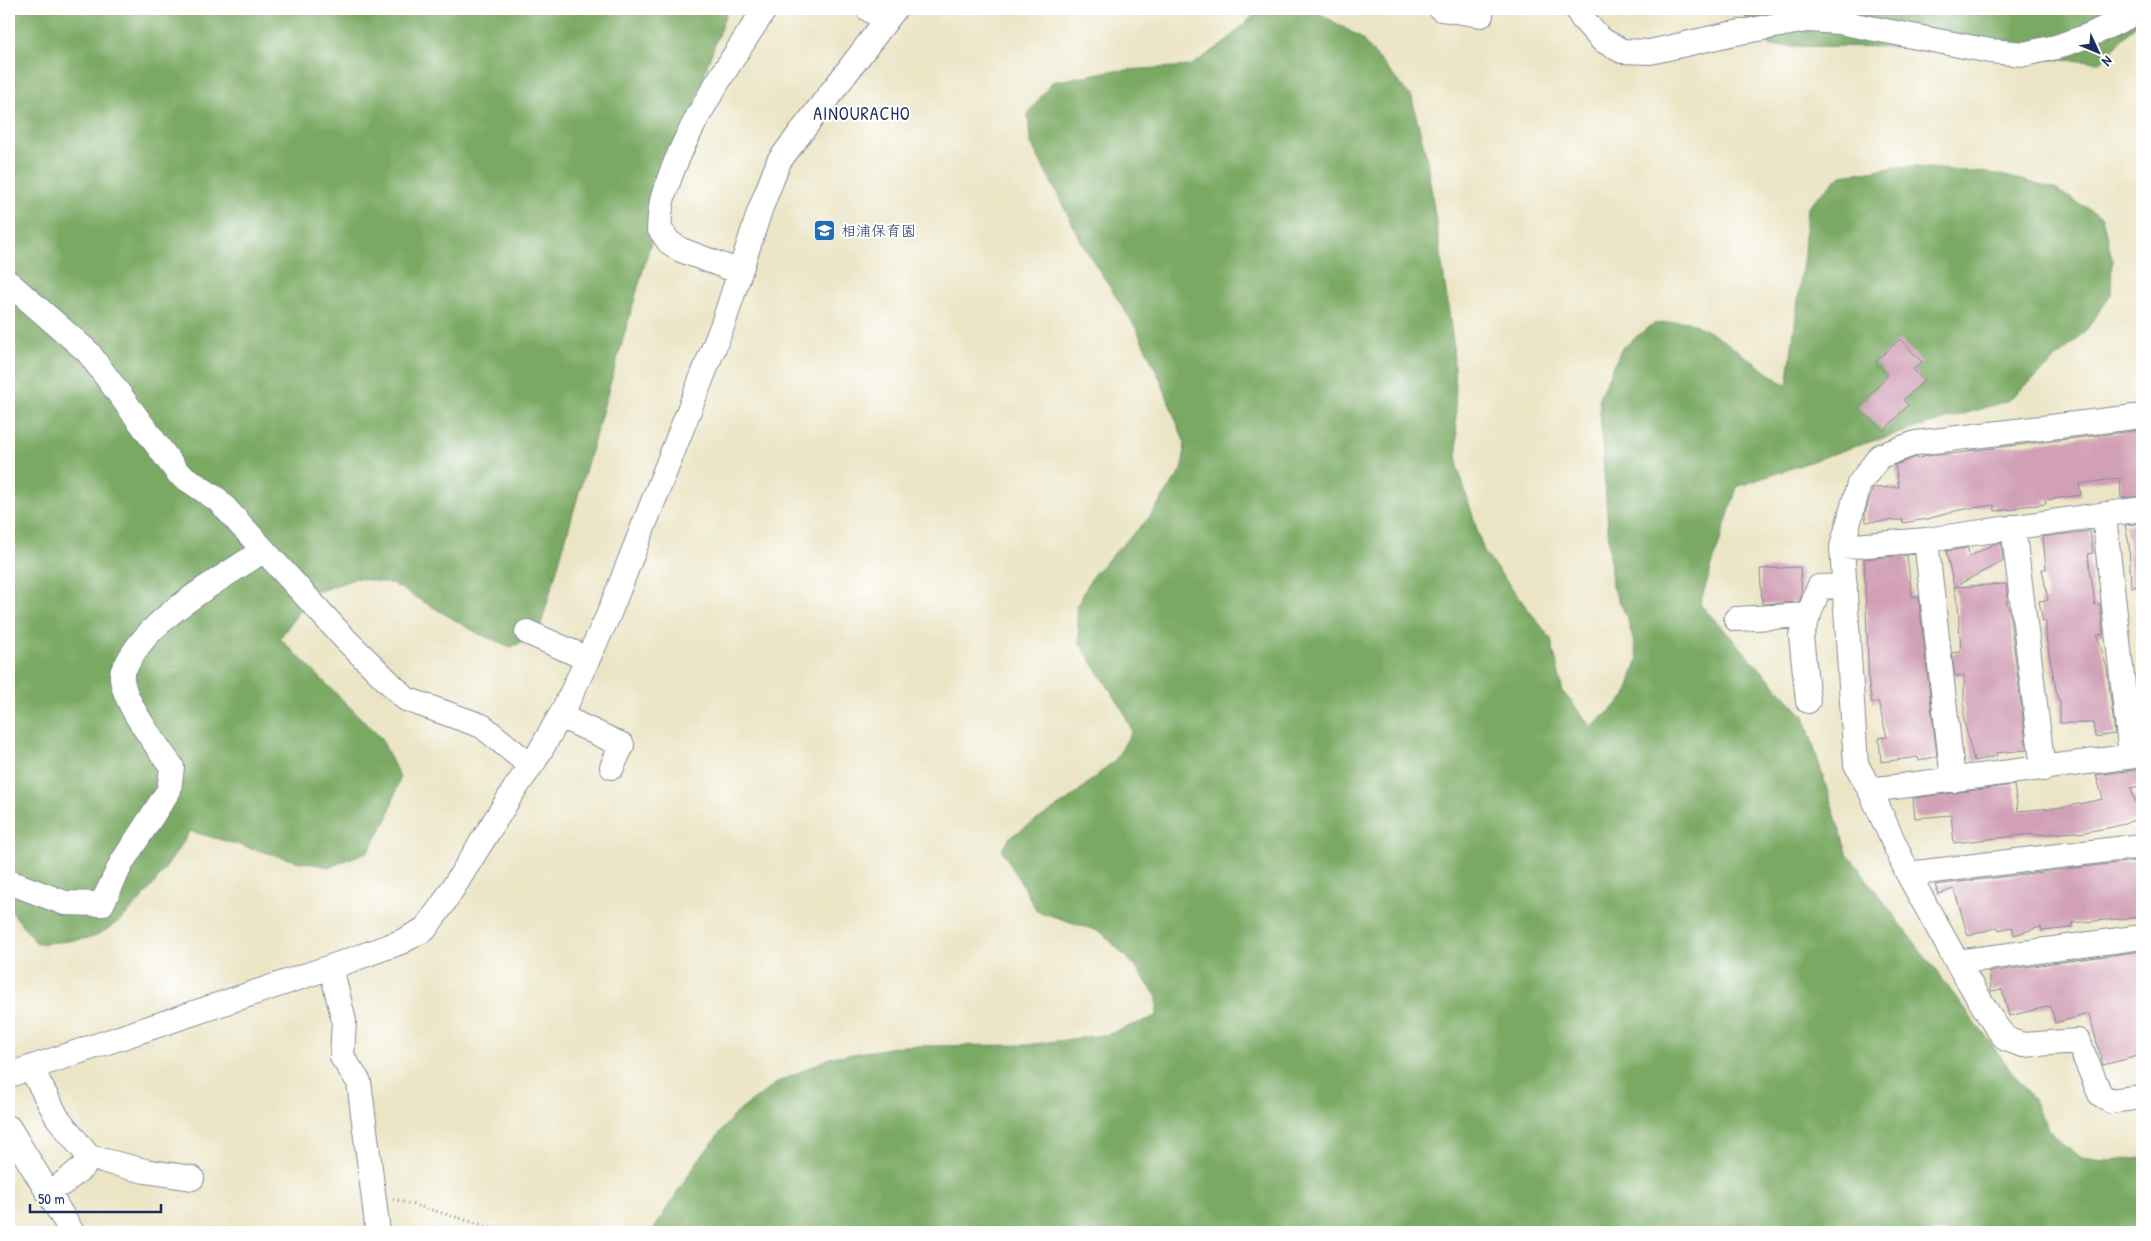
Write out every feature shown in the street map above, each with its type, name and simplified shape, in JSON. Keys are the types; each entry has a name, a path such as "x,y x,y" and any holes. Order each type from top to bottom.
{"street":[{"path":"740,272 681,250 669,242 659,228 662,199 682,149 719,80 765,9"},
{"path":"1441,9 1481,15"},
{"path":"1577,9 1582,18 1602,40 1622,51 1650,52 1730,34 1807,20 1839,22 1990,51 2024,54 2056,47 2090,35 2142,10"},
{"path":"9,1075 331,967 400,942 425,929 531,766 560,716 608,616 724,324 760,210 779,162 883,13"},
{"path":"9,283 88,352 178,473 218,500 346,640 406,698 482,726 531,766"},
{"path":"2142,416 1916,443 1880,456 1859,484 1842,548 1856,764 1870,790 1908,874 1957,962 2006,1040 2023,1045 2078,1041 2100,1094 2110,1101 2142,1097"},
{"path":"1842,548 1926,540 2142,510"},
{"path":"1870,790 2137,756 2104,516"},
{"path":"2013,527 2043,768"},
{"path":"1926,540 1953,780"},
{"path":"12,883 65,903 102,904 122,862 169,790 172,767 138,717 126,695 122,674 133,651 155,626 264,550"},
{"path":"1808,700 1801,636 1819,587 1845,586"},
{"path":"1736,619 1809,615"},
{"path":"527,632 588,659"},
{"path":"560,716 622,745 612,767"},
{"path":"1908,874 2142,846"},
{"path":"1957,962 2142,937"},
{"path":"331,967 344,1021 342,1057 359,1082 378,1232"},
{"path":"31,1068 57,1117 89,1157 145,1171 192,1178"},
{"path":"9,1128 72,1232"},
{"path":"62,1184 83,1167 89,1157"}],"path":[{"path":"373,1193 508,1232"}],"green space":[{"path":"9,9 728,9 708,63 660,211 538,635 511,647 479,634 393,584 357,578 317,592 280,638 381,738 400,778 387,819 369,851 330,867 296,861 190,831 149,890 137,904 110,928 89,938 37,944 9,908"},
{"path":"1275,9 1314,10 1360,37 1412,98 1427,160 1453,341 1458,468 1484,552 1551,639 1563,692 1592,727 1626,696 1638,658 1627,617 1612,587 1599,397 1622,348 1653,324 1688,321 1717,336 1787,386 1804,254 1807,207 1841,175 1905,166 1998,174 2055,189 2102,217 2112,258 2111,295 2087,329 2042,372 2007,401 1853,447 1737,487 1700,604 1804,716 1847,853 2032,1098 2056,1138 2073,1152 2096,1160 2113,1161 2142,1157 2142,1232 652,1232 697,1162 735,1114 778,1082 832,1057 903,1046 1027,1045 1109,1034 1157,1016 1157,997 1134,965 1101,932 1037,911 1002,850 1010,837 1067,801 1116,759 1132,731 1122,708 1080,644 1076,608 1093,575 1148,519 1182,470 1185,444 1161,381 1136,328 1086,250 1030,141 1028,114 1052,82 1110,71 1190,66 1223,44 1257,12"},
{"path":"1738,9 2142,9 2142,18 2101,62 1993,56 1913,47 1771,46"}],"building":[{"path":"1900,339 1922,362 1913,369 1924,381 1903,400 1908,405 1884,431 1858,408 1888,375 1875,362"},
{"path":"2142,430 2142,496 2121,498 2120,478 2079,484 2081,495 2045,500 2046,504 1995,511 1994,505 1959,510 1928,519 1903,523 1903,520 1866,522 1865,513 1873,488 1899,487 1895,465 1916,457 1917,459 1926,456"},
{"path":"2142,523 2142,586 2131,587 2129,543 2125,525"},
{"path":"2090,531 2093,553 2088,554 2095,605 2100,604 2103,634 2097,635 2107,668 2115,734 2095,737 2093,723 2060,723 2060,700 2058,700 2046,637 2046,620 2043,622 2039,601 2048,600 2042,569 2046,569 2043,537"},
{"path":"2001,543 2003,561 1954,587 1946,551 1968,548 1969,557 1994,544"},
{"path":"1907,555 1912,597 1918,596 1919,602 1937,756 1919,761 1918,757 1881,762 1879,738 1887,737 1878,702 1872,703 1869,685 1864,559"},
{"path":"1800,567 1802,594 1799,602 1762,604 1760,569"},
{"path":"2006,584 2008,601 2006,601 2009,609 2027,750 1996,753 1997,756 1974,761 1964,721 1964,675 1955,676 1952,653 1961,652 1958,606 1954,587"},
{"path":"2142,769 2142,785 2131,788 2141,818 2113,827 2079,833 2032,834 1954,843 1951,815 1915,818 1913,798 2014,785 2018,811 2064,807 2103,799 2096,775"},
{"path":"2142,860 2142,917 2072,923 2072,928 2042,931 2041,927 2014,935 2012,927 1999,930 1998,927 1968,936 1954,889 1938,894 1935,885"},
{"path":"2142,951 2142,1055 2103,1065 2089,1014 2055,1023 2051,1006 2009,1016 2002,989 1991,991 1989,972"}],"place":[{"name":"相浦保育園","path":"825,231"}],"district":[{"name":"AINOURACHO","path":"862,114"}]}
